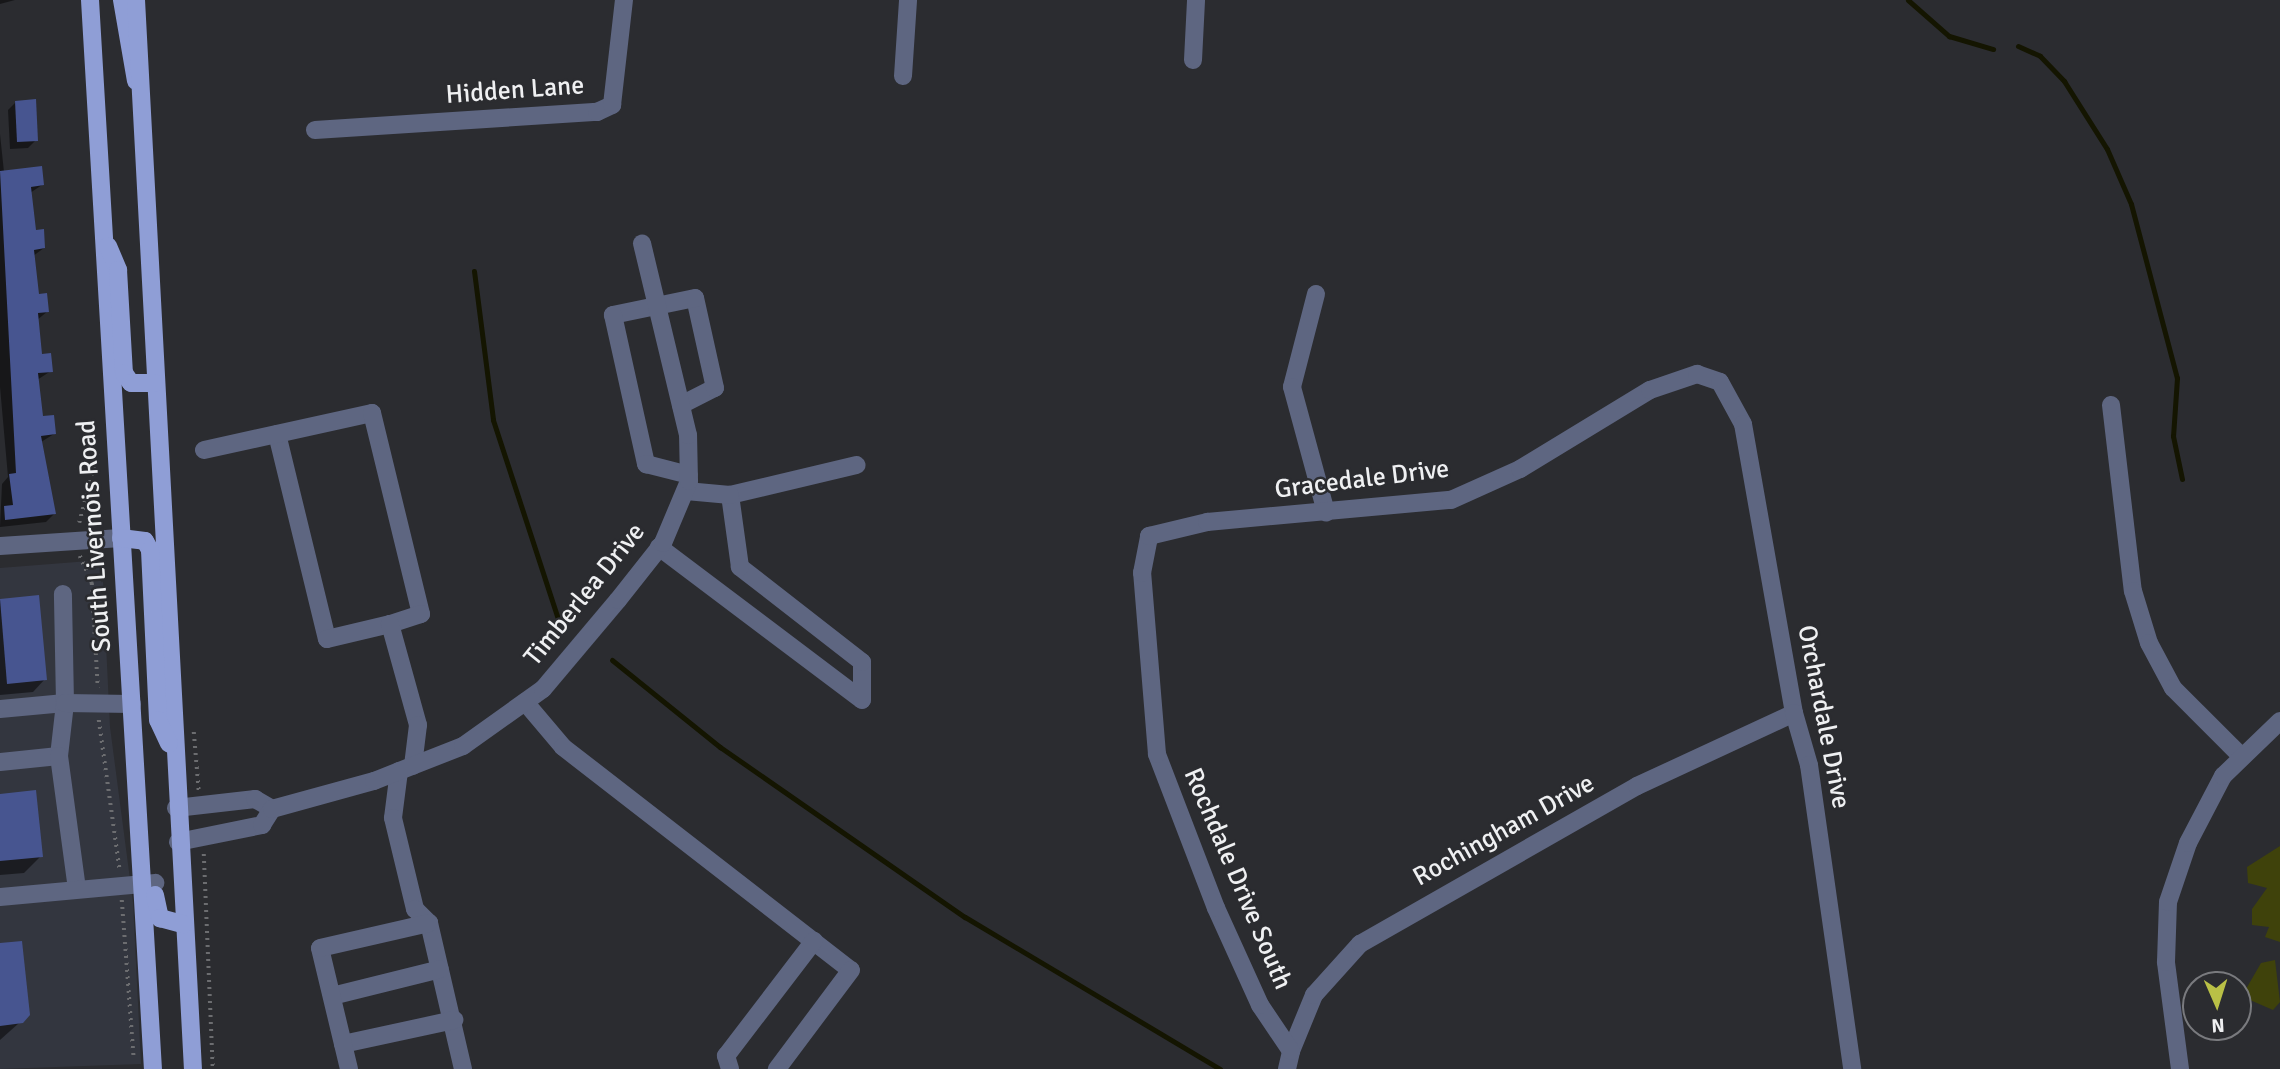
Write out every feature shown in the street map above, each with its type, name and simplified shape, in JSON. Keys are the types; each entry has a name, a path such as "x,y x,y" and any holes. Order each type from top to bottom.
{"main road":[{"name":"South Livernois Road","path":"90,0 132,704 137,776 150,799 150,883"},
{"path":"122,0 127,56 140,91"},
{"path":"136,0 176,808 193,1069"},
{"path":"103,237 118,270 124,373 131,383 154,383"},
{"path":"121,538 145,541 150,550 158,720 174,753"},
{"path":"150,883 160,918 183,923"},
{"path":"150,883 153,1069"},
{"path":"151,1011 164,1032 166,1069"}],"street":[{"name":"Hidden Lane","path":"315,130 597,112 612,105 617,84 624,0"},
{"path":"903,76 908,0"},
{"path":"1194,60 1196,0"},
{"path":"642,243 681,405 687,483"},
{"path":"1317,294 1292,387 1326,512"},
{"path":"681,405 715,388 695,298 657,302 613,315 646,464 687,483 730,495 857,465"},
{"name":"Gracedale Drive","path":"1149,536 1207,522 1451,500 1520,469 1671,380 1697,374 1720,382"},
{"name":"Orchardale Drive","path":"1720,382 1744,424 1794,713 1811,777 1852,1069"},
{"path":"2110,405 2133,591 2149,643 2174,688 2241,756"},
{"path":"204,450 372,413 421,614 327,639 277,434"},
{"name":"Timberlea Drive","path":"178,842 262,824 272,809 406,768 463,746 543,689 659,547 687,483"},
{"path":"659,547 862,701 862,662 740,567 730,495"},
{"name":"Rochdale Drive South","path":"1149,536 1142,573 1149,696 1170,799 1260,1005 1291,1051"},
{"path":"0,546 121,538"},
{"path":"63,594 65,703 59,756 77,889"},
{"path":"390,624 418,725 393,818 415,909 429,923 454,1020 463,1069"},
{"path":"525,702 573,755 851,970 777,1069"},
{"path":"0,709 65,703 132,704"},
{"name":"Rochingham Drive","path":"1291,1051 1314,995 1360,944 1637,786 1794,713"},
{"path":"2180,1069 2166,962 2168,902 2203,812 2241,756 2280,721"},
{"path":"0,762 59,756"},
{"path":"176,808 255,799 272,809"},
{"path":"0,897 150,883"},
{"path":"349,1069 320,948 429,923"},
{"path":"730,1069 726,1056 814,941"},
{"path":"332,996 440,969"},
{"path":"343,1044 454,1020"},
{"path":"1287,1069 1291,1051"}],"path":[{"path":"204,858 214,1069"}],"shaded area":[{"path":"102,560 110,727 133,902 141,1064 0,1069 0,568"},
{"path":"2280,846 2280,942 2265,937 2269,927 2252,925 2252,909 2267,888 2248,883 2247,867"},
{"path":"2275,960 2280,1002 2273,1010 2252,1001 2252,979 2261,963"}],"building":[{"path":"36,99 38,141 17,142 15,101"},
{"path":"42,166 44,185 31,187 36,230 44,229 45,248 34,250 39,294 47,293 49,312 38,313 42,354 51,353 53,372 38,373 43,416 54,415 56,434 41,436 56,514 5,520 4,506 13,505 9,474 16,473 0,171"},
{"path":"39,595 47,680 7,684 0,599"},
{"path":"36,790 43,857 0,861 0,794"},
{"path":"22,941 30,1015 23,1023 0,1026 0,943"}],"waterway":[{"path":"1908,0 1949,36 1993,49"},
{"path":"2018,46 2040,56 2064,81 2107,149 2131,204 2177,378 2173,436 2182,479"},
{"path":"474,271 493,420 558,619"},
{"path":"612,660 720,747 965,917 1220,1069"}]}
